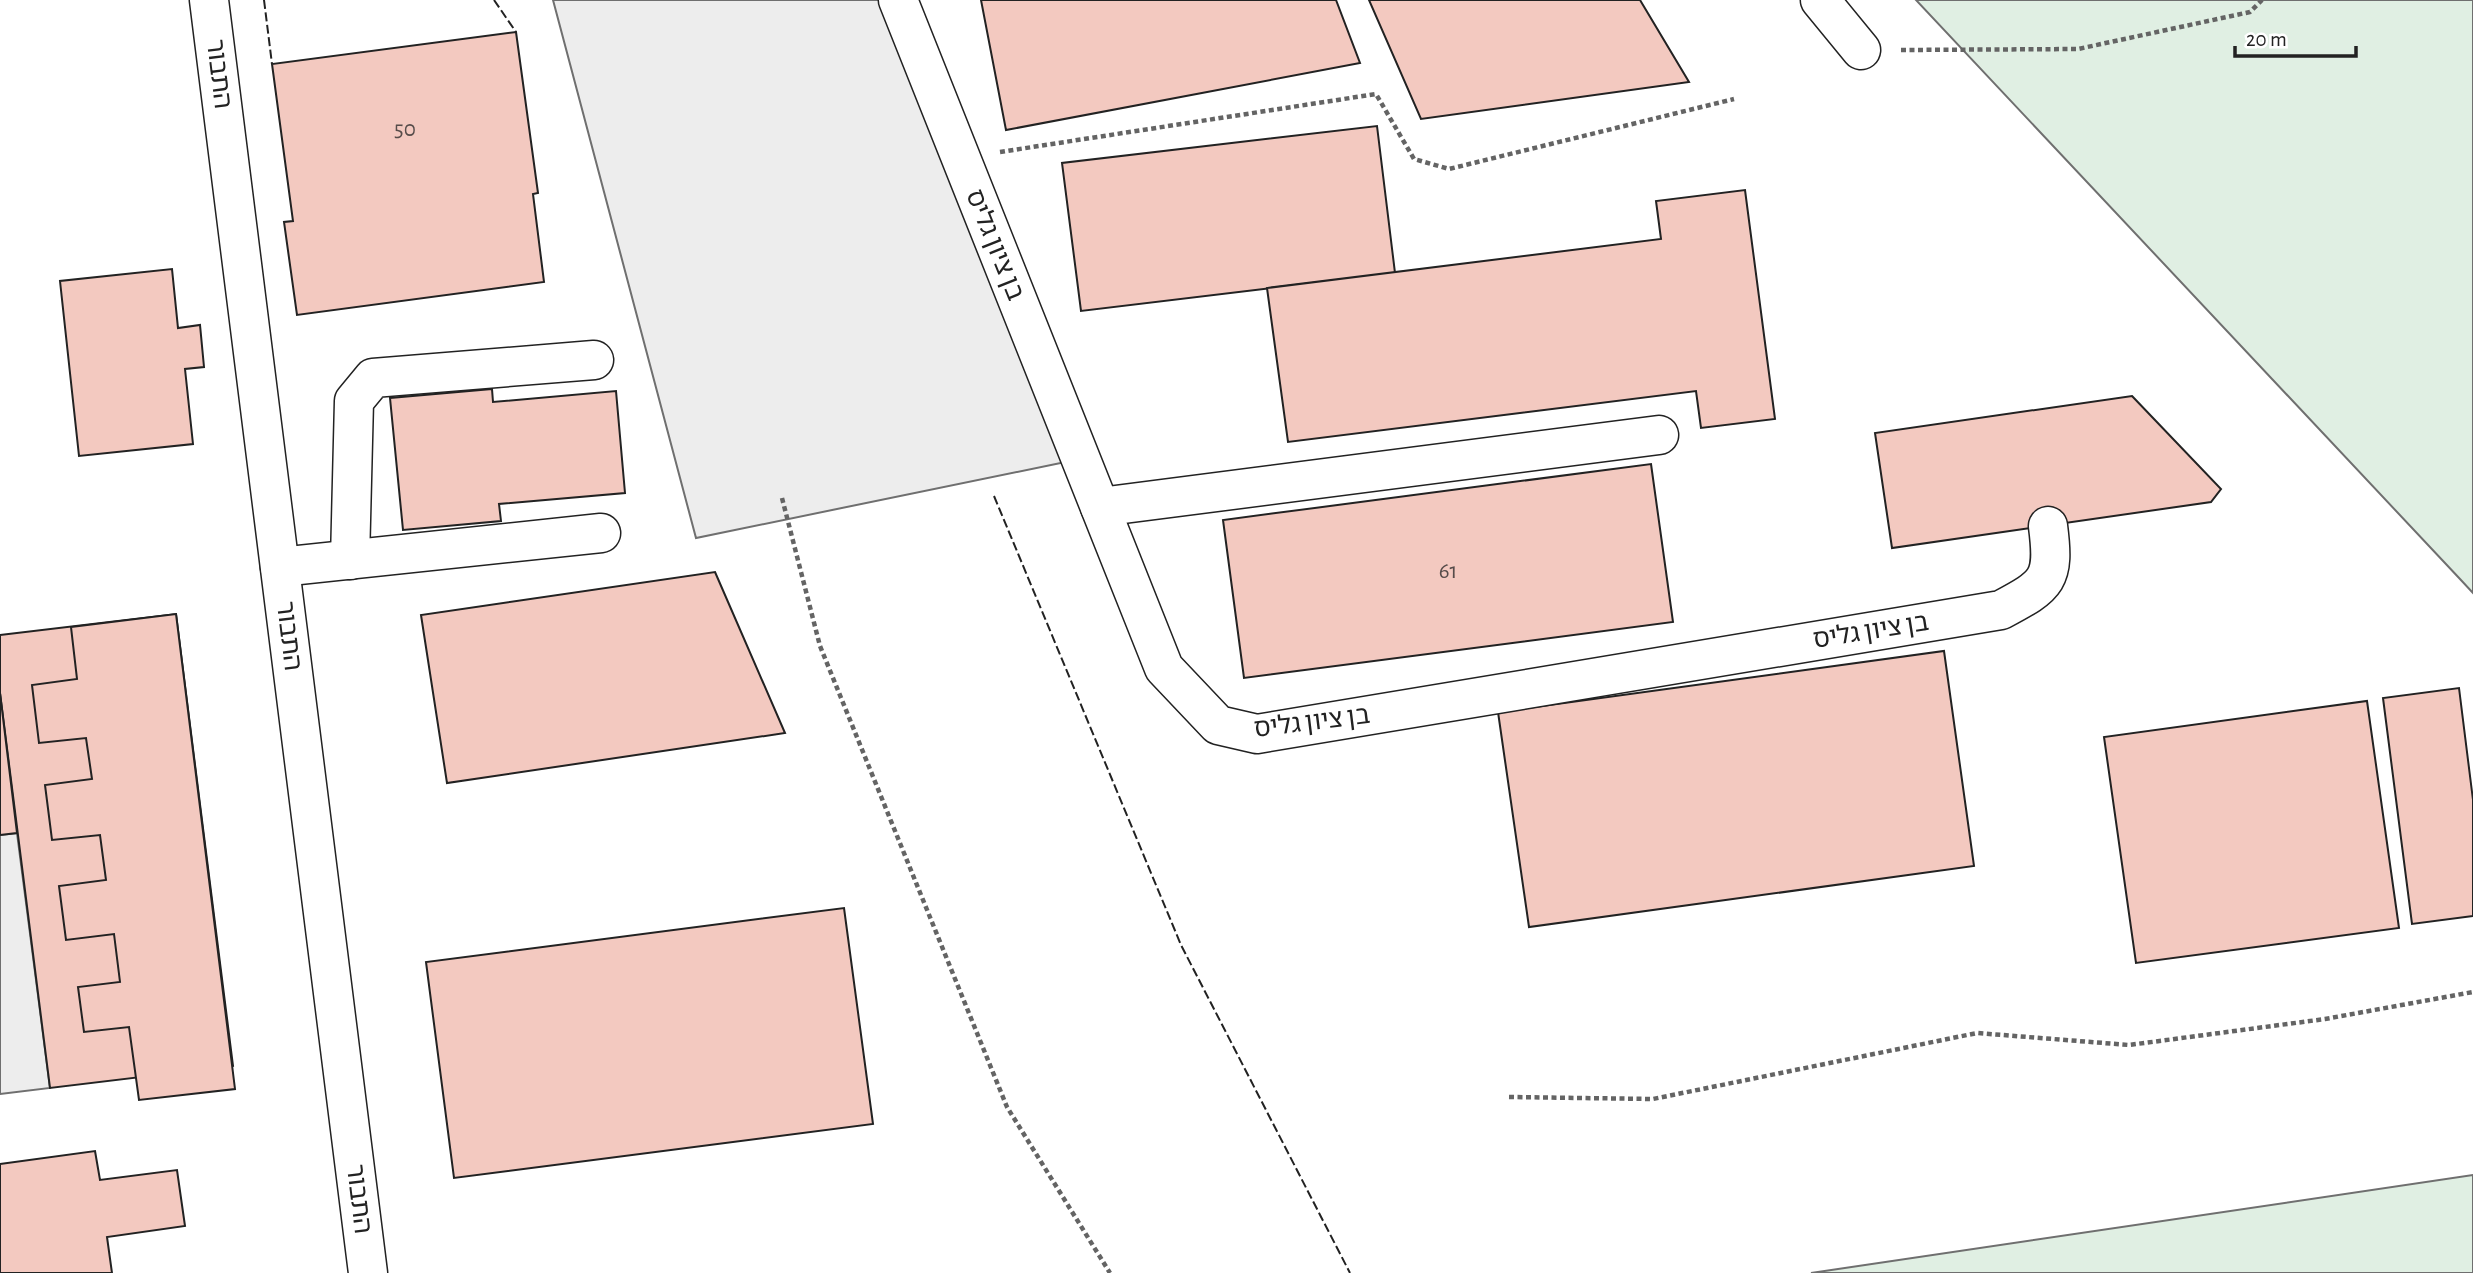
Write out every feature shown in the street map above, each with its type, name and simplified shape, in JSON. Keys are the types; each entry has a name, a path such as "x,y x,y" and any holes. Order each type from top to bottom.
{"street":[{"name":"התבור","path":"209,0 368,1273"},
{"name":"בן ציון גליס","path":"898,0 1164,668 1218,725 1257,734 2001,610 2039,590 2053,560 2048,526"},
{"path":"1820,0 1861,50"},
{"path":"350,560 354,401 373,379 594,360"},
{"path":"1100,507 1659,435"},
{"path":"280,568 601,533"}],"path":[{"path":"1861,50 2078,49 2250,12 2262,0"},
{"path":"961,158 1376,94 1414,159 1449,169 1734,99"},
{"path":"782,498 820,646 1007,1107 1110,1273"},
{"path":"1509,1097 1653,1099 1977,1033 2129,1045 2325,1019 2473,992"}],"green space":[{"path":"1916,0 2473,0 2473,593 2460,579"},
{"path":"2473,1175 2473,1273 1811,1273"}],"shaded area":[{"path":"553,0 898,0 1080,459 696,538"},
{"path":"17,833 50,1088 0,1094 0,835"}],"building":[{"path":"981,0 1336,0 1360,63 1006,130"},
{"path":"1369,0 1640,0 1689,82 1421,119"},
{"path":"516,32 538,193 533,194 544,282 297,315 284,222 293,221 272,64"},
{"path":"1377,126 1395,273 1081,311 1062,163"},
{"path":"1745,190 1775,419 1701,428 1696,391 1288,442 1267,288 1661,239 1656,201"},
{"path":"172,269 178,328 200,325 204,367 185,369 193,444 79,456 60,281"},
{"path":"492,389 493,402 616,391 625,493 499,504 501,521 403,530 390,398"},
{"path":"2132,396 2221,489 2211,502 1892,548 1875,433"},
{"path":"1651,464 1673,622 1244,678 1223,520"},
{"path":"715,572 785,733 447,783 421,615"},
{"path":"176,614 233,1066 50,1088 0,693 0,635"},
{"path":"176,614 235,1089 139,1100 129,1027 84,1032 78,987 120,982 114,934 66,940 59,886 106,880 100,835 52,840 45,785 92,779 86,738 39,743 32,685 77,679 71,627"},
{"path":"1944,651 1974,866 1529,927 1498,712"},
{"path":"2459,688 2473,800 2473,916 2412,924 2383,698"},
{"path":"0,693 17,833 0,835"},
{"path":"2367,701 2399,928 2136,963 2104,737"},
{"path":"844,908 873,1124 454,1178 426,962"},
{"path":"95,1151 100,1180 177,1170 185,1226 107,1237 112,1273 0,1273 0,1164"}],"fence":[{"path":"264,0 272,64"},
{"path":"494,0 516,32"},
{"path":"994,496 1181,945 1350,1273"}]}
